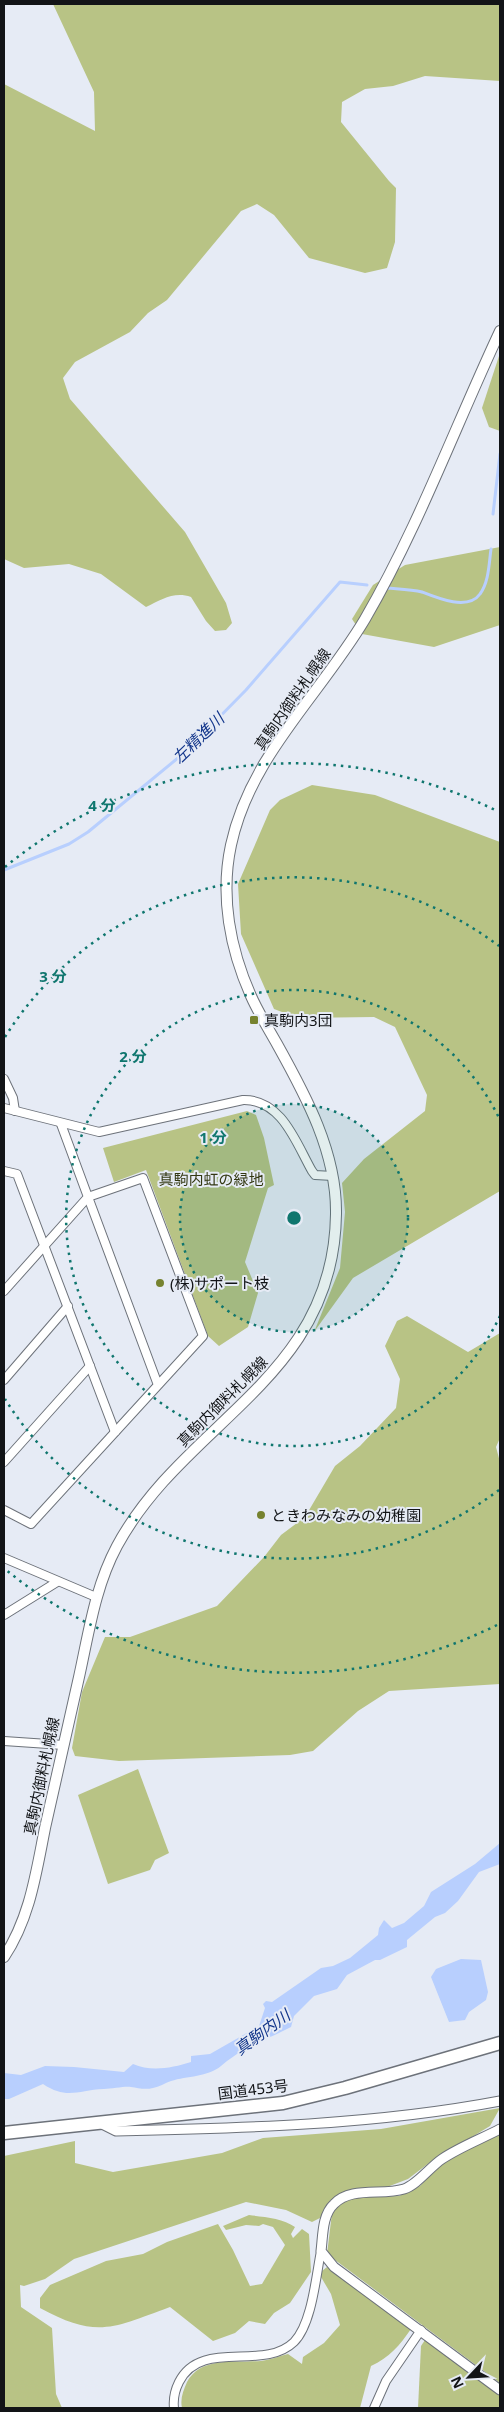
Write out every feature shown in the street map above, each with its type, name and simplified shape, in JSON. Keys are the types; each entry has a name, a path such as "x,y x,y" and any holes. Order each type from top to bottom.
{"highway":[{"name":"国道453号","path":"4,2133 283,2103 345,2088 500,2043"}],"main road":[{"name":"真駒内御料札幌線","path":"4,1957 14,1942 29,1901 96,1597 114,1551 147,1500 172,1472 269,1378 305,1332 324,1289 331,1264 335,1238 336,1208 333,1176 316,1122 294,1075 252,998 236,956 227,912 226,874 231,844 242,808 252,785 281,734 359,628 402,551 500,331"}],"street":[{"path":"4,1079 13,1098 15,1111"},
{"path":"4,1108 61,1124 99,1132 243,1100 254,1100 276,1112 284,1121 315,1175 333,1176"},
{"path":"61,1124 158,1385"},
{"path":"4,1171 17,1174 115,1432"},
{"path":"4,1291 46,1247 88,1198 143,1178 203,1336 31,1524 4,1510"},
{"path":"4,1380 68,1306"},
{"path":"4,1462 90,1366"},
{"path":"4,1558 56,1582 96,1597"},
{"path":"4,1615 56,1582"},
{"path":"4,1741 63,1745"},
{"path":"97,2122 116,2131 216,2128 365,2120 452,2110 500,2101"},
{"path":"174,2408 176,2389 181,2378 190,2368 215,2358 266,2355 279,2352 299,2337 307,2320 322,2251 327,2212 334,2202 354,2194 404,2189 414,2184 427,2170 444,2158 500,2129"},
{"path":"322,2251 334,2267 500,2390"},
{"path":"374,2408 386,2381 421,2330"}],"green space":[{"path":"53,4 500,4 500,81 425,76 393,86 365,89 342,102 341,122 396,188 395,242 387,268 365,273 309,258 274,215 257,204 241,211 167,300 148,313 130,332 75,362 63,378 70,399 185,532 226,603 232,623 226,630 215,631 206,621 191,597 185,595 162,599 146,607 101,574 69,564 24,568 4,559 4,84 95,131 94,92"},
{"path":"500,353 500,431 489,427 482,408"},
{"path":"500,547 500,625 434,647 362,634 352,619 373,585 405,565"},
{"path":"312,785 375,795 500,842 500,1191 353,1278 314,1332 340,1268 345,1212 342,1183 364,1159 425,1111 427,1095 395,1027 374,1017 298,1018 274,1009 241,934 238,884 270,810 280,800"},
{"name":"真駒内虹の緑地","path":"247,1111 256,1115 264,1138 274,1185 268,1188 245,1262 258,1293 248,1327 219,1346 208,1336 146,1170 114,1182 103,1148"},
{"path":"407,1316 468,1352 500,1333 500,1438 496,1447 500,1462 500,1684 389,1691 358,1711 313,1751 290,1755 119,1761 75,1756 72,1748 82,1692 105,1637 130,1637 217,1606 264,1557 281,1535 305,1517 335,1466 360,1446 396,1408 400,1379 385,1346 397,1321"},
{"path":"138,1769 169,1853 155,1860 150,1870 108,1884 78,1795"},
{"path":"500,2108 490,2126 429,2163 408,2179 387,2187 350,2192 330,2201 320,2218 312,2222 286,2210 246,2202 74,2259 45,2279 24,2286 20,2285 21,2307 52,2328 56,2394 62,2408 4,2408 4,2156 75,2141 75,2163 113,2172 222,2153 263,2138 381,2129"},
{"path":"500,2132 500,2383 327,2254 332,2213 342,2202 357,2197 399,2196 420,2186 444,2160"},
{"path":"249,2215 273,2218 290,2224 295,2227 291,2234 293,2238 302,2229 309,2234 311,2272 290,2303 274,2313 265,2324 249,2321 235,2333 213,2341 170,2307 119,2325 105,2327 76,2324 40,2308 40,2298 50,2285 106,2261 143,2254 167,2242 218,2224 250,2286 262,2284 285,2245 273,2227 263,2224 259,2226 246,2225 226,2230 223,2226"},
{"path":"327,2267 400,2319 411,2329 394,2350 371,2366 360,2408 182,2408 182,2395 187,2382 201,2368 220,2362 264,2360 288,2354 302,2364 303,2357 324,2343 340,2325 331,2294 321,2277 322,2271"},
{"path":"425,2340 500,2396 500,2408 418,2408 421,2346"}],"water":[{"name":"真駒内川","path":"500,1843 500,1864 479,1872 458,1901 445,1913 435,1917 407,1940 407,1947 380,1960 375,1960 347,1975 337,1989 314,1996 294,2016 291,2027 246,2048 216,2070 171,2081 150,2089 125,2087 66,2093 51,2089 43,2084 9,2099 4,2099 4,2073 21,2075 45,2066 124,2072 133,2064 147,2068 169,2067 191,2062 191,2056 210,2054 259,2026 265,2008 263,2004 266,2001 272,2002 321,1968 333,1966 350,1958 378,1935 379,1928 384,1920 392,1928 404,1923 424,1906 431,1892 475,1864"},
{"path":"461,1959 481,1960 488,1992 486,2000 469,2012 465,2020 449,2022 431,1977 436,1969"}],"waterway":[{"name":"左精進川","path":"493,514 500,454"},
{"name":"左精進川","path":"387,588 418,591 452,602 468,602 475,599 483,589 488,572 491,549"},
{"name":"左精進川","path":"4,870 69,844 88,832 184,753 246,690 340,582 367,585"}],"place":[{"name":"真駒内3団","path":"254,1020"},
{"name":"(株)サポート枝","path":"160,1283"},
{"name":"ときわみなみの幼稚園","path":"261,1515"}]}
